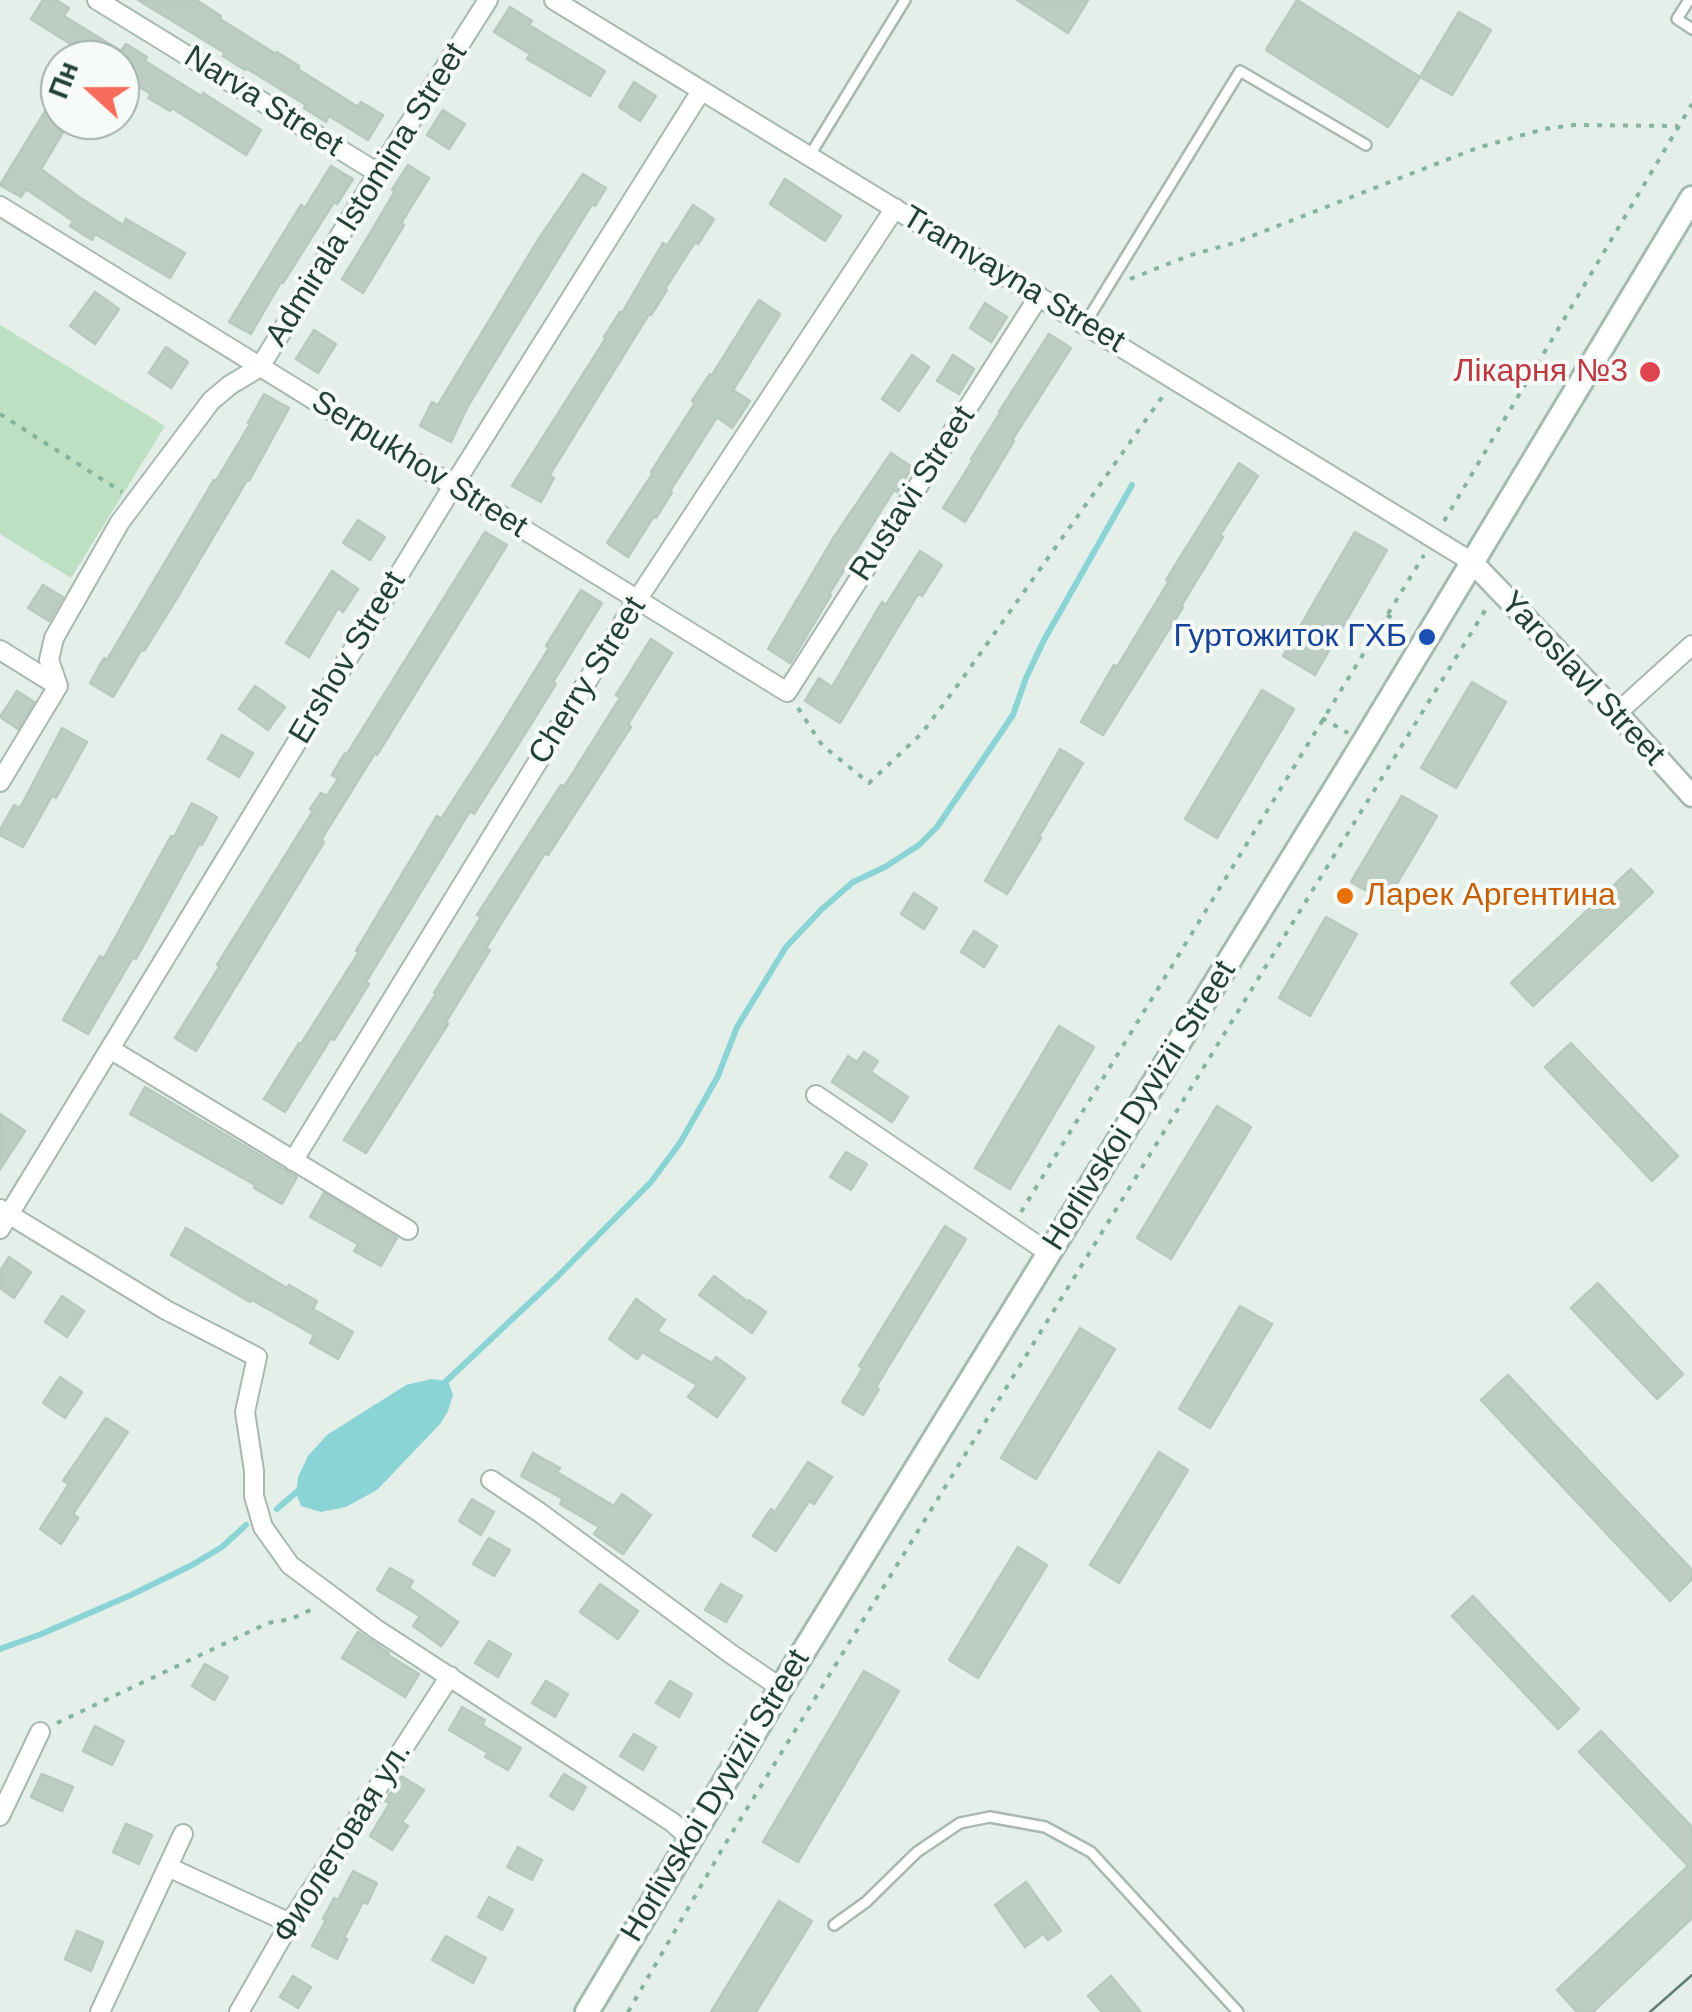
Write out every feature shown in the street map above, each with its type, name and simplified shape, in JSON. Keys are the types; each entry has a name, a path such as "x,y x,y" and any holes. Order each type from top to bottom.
{"main road":[{"name":"Horlivskoi Dyvizii Street","path":"587,2012 1692,198"}],"street":[{"name":"Narva Street","path":"96,0 378,173"},
{"name":"Admirala Istomina Street","path":"58,686 49,660 54,638 90,572 136,500 211,401 260,366 488,0"},
{"name":"Tramvayna Street","path":"559,1 1472,562"},
{"name":"Ershov Street","path":"3,1218 701,91"},
{"name":"Serpukhov Street","path":"0,206 787,692"},
{"name":"Cherry Street","path":"293,1161 637,600 895,208"},
{"name":"Rustavi Street","path":"787,692 1040,296"},
{"name":"Yaroslavl Street","path":"1472,562 1692,796"},
{"path":"1617,713 1692,644"},
{"path":"0,650 58,686 0,782"},
{"path":"110,1049 408,1230"},
{"path":"816,1095 1049,1253"},
{"path":"3,1218 257,1357 245,1412 254,1496 263,1527 290,1564 376,1629 672,1822 690,1838"},
{"path":"491,1480 781,1688"},
{"name":"Фиолетовая ул.","path":"239,2012 290,1923 450,1676"},
{"path":"0,1816 40,1732"},
{"path":"100,2012 183,1834"},
{"path":"168,1867 290,1923"}],"lane":[{"path":"809,156 906,0"},
{"path":"1689,0 1677,19 1692,30"},
{"path":"1085,324 1240,71 1366,145"},
{"path":"834,1926 866,1902 917,1852 960,1822 990,1817 1045,1827 1091,1852 1238,2012"}],"path":[{"path":"1012,1228 1434,538 1692,104"},
{"path":"1107,288 1477,148 1544,128 1574,124 1679,126"},
{"path":"787,692 822,746 870,783 922,733 1174,379"},
{"path":"0,414 136,500"},
{"path":"628,2012 724,1846 1498,590"},
{"path":"1322,718 1364,742"},
{"path":"40,1732 268,1623 290,1619 336,1599"}],"green space":[{"path":"0,325 165,426 71,578 0,534"}],"water":[{"path":"431,1379 448,1381 453,1395 448,1411 377,1490 346,1507 321,1512 301,1506 296,1493 298,1477 308,1456 327,1435 406,1385"}],"building":[{"path":"43,0 56,0 69,8 64,16 103,40 64,40 31,19"},
{"path":"138,0 196,0 358,107 361,102 383,115 368,140 329,116 326,122 304,108 306,105"},
{"path":"1017,0 1088,0 1068,33"},
{"path":"1297,0 1420,77 1388,127 1266,50"},
{"path":"510,7 532,21 529,25 605,71 590,96 527,59 530,54 494,32"},
{"path":"1459,12 1491,30 1452,95 1420,77"},
{"path":"140,53 147,57 145,61 261,130 246,155 172,108 170,111 148,98 151,94 140,87"},
{"path":"634,82 656,96 640,121 619,107"},
{"path":"443,110 465,124 449,149 427,135"},
{"path":"40,120 40,140 58,140 41,169 123,225 126,219 185,253 170,278 95,234 92,240 70,226 73,221 26,189 21,197 0,185"},
{"path":"408,165 429,178 363,293 342,279"},
{"path":"331,166 353,179 337,204 334,202 281,282 251,334 229,322 301,205 305,208"},
{"path":"583,174 606,188 595,206 592,204 508,340 451,442 420,426 432,402 438,405 538,240"},
{"path":"785,179 841,216 825,241 770,204"},
{"path":"693,205 714,219 698,244 695,242 549,476 554,478 541,502 512,486 663,243 667,246"},
{"path":"95,292 119,309 95,344 70,326"},
{"path":"759,300 780,314 733,390 750,401 732,428 717,417 628,557 607,543 695,403 692,401"},
{"path":"985,303 1007,317 991,342 970,328"},
{"path":"314,330 336,344 318,373 296,359"},
{"path":"1049,334 1071,348 965,522 943,508"},
{"path":"166,347 188,362 171,388 149,373"},
{"path":"912,355 929,367 899,411 882,399"},
{"path":"953,355 974,369 959,394 937,381"},
{"path":"264,394 289,408 249,481 113,697 90,683 216,481"},
{"path":"891,453 912,467 829,594 790,663 768,649 834,537"},
{"path":"1239,463 1258,476 1103,735 1081,722"},
{"path":"358,520 385,537 370,560 343,543"},
{"path":"485,532 507,545 321,840 324,842 196,1051 175,1038 313,811 310,809 321,793 327,796 338,779 332,775 345,753"},
{"path":"1355,532 1387,550 1315,675 1283,656"},
{"path":"920,551 942,565 922,596 918,594 840,723 805,701 819,678 832,687 882,602 886,605"},
{"path":"332,571 358,589 343,612 338,608 309,657 286,643"},
{"path":"43,585 63,597 49,621 28,608"},
{"path":"581,590 602,603 553,682 556,684 474,814 470,811 366,982 369,984 285,1112 264,1099 359,952 356,951 437,816 441,819 489,745"},
{"path":"651,639 672,653 628,724 631,727 548,855 545,853 486,948 490,950 448,1024 366,1153 344,1140 436,994 481,917 477,915 620,698 616,695"},
{"path":"1472,682 1506,702 1456,788 1421,768"},
{"path":"255,686 285,707 268,730 239,709"},
{"path":"1262,690 1294,709 1217,838 1185,819"},
{"path":"17,691 34,702 18,729 0,717"},
{"path":"62,728 87,742 23,847 0,835 0,830 14,805 20,808"},
{"path":"222,735 253,753 239,777 208,759"},
{"path":"1060,749 1083,763 1007,894 985,881"},
{"path":"1402,796 1437,816 1386,902 1351,882"},
{"path":"192,803 217,817 88,1034 63,1020 100,956 104,958"},
{"path":"1631,869 1653,892 1533,1006 1511,983"},
{"path":"914,893 937,908 924,929 901,914"},
{"path":"1326,917 1357,934 1310,1016 1279,998"},
{"path":"974,931 997,946 984,967 961,952"},
{"path":"1059,1026 1094,1047 1010,1189 975,1168"},
{"path":"1571,1043 1678,1156 1652,1181 1545,1067"},
{"path":"864,1052 878,1061 871,1072 908,1097 892,1122 832,1082 848,1056 857,1062"},
{"path":"145,1087 297,1177 282,1204 130,1114"},
{"path":"1217,1106 1251,1127 1171,1259 1137,1238"},
{"path":"0,1114 25,1131 0,1169"},
{"path":"846,1152 867,1164 851,1190 830,1177"},
{"path":"324,1193 397,1238 381,1266 354,1251 358,1244 310,1217"},
{"path":"945,1226 966,1239 863,1415 842,1402 863,1368 859,1366"},
{"path":"186,1228 287,1288 289,1285 317,1301 313,1309 353,1332 338,1359 310,1343 314,1335 171,1255"},
{"path":"9,1257 31,1272 14,1298 0,1288 0,1271"},
{"path":"714,1276 766,1312 752,1333 699,1295"},
{"path":"1598,1283 1683,1374 1657,1399 1571,1308"},
{"path":"62,1296 84,1311 67,1337 45,1322"},
{"path":"636,1299 665,1320 657,1331 712,1363 716,1357 745,1378 717,1417 688,1397 697,1385 642,1352 637,1359 609,1339"},
{"path":"1240,1306 1272,1324 1210,1428 1179,1409"},
{"path":"1080,1328 1115,1349 1036,1479 1001,1458"},
{"path":"1508,1375 1692,1570 1692,1579 1670,1601 1481,1400"},
{"path":"60,1377 82,1392 65,1418 43,1403"},
{"path":"106,1418 128,1432 73,1514 78,1518 61,1544 40,1529 69,1484 63,1481"},
{"path":"1159,1452 1188,1470 1119,1583 1090,1565"},
{"path":"533,1453 614,1506 622,1494 651,1515 623,1554 594,1534 599,1527 560,1504 563,1499 521,1476"},
{"path":"808,1462 832,1477 814,1504 809,1501 776,1551 753,1536 771,1509 775,1512"},
{"path":"472,1499 494,1512 481,1535 459,1521"},
{"path":"489,1538 510,1550 494,1576 473,1564"},
{"path":"1018,1547 1047,1565 978,1678 949,1660"},
{"path":"390,1568 413,1581 409,1588 458,1622 441,1646 413,1626 420,1616 377,1590"},
{"path":"600,1584 638,1611 618,1639 580,1612"},
{"path":"721,1584 742,1596 726,1622 705,1610"},
{"path":"1473,1596 1579,1709 1558,1729 1452,1616"},
{"path":"358,1632 419,1674 405,1697 342,1658"},
{"path":"489,1641 511,1654 498,1677 475,1663"},
{"path":"205,1664 228,1677 214,1700 192,1686"},
{"path":"864,1671 899,1691 798,1862 763,1842"},
{"path":"546,1681 568,1694 555,1717 532,1703"},
{"path":"670,1681 692,1694 679,1717 656,1703"},
{"path":"462,1707 485,1720 482,1725 521,1748 508,1770 449,1730"},
{"path":"95,1726 124,1741 112,1765 83,1751"},
{"path":"1601,1731 1692,1827 1692,1918 1593,2012 1577,2012 1557,1990 1688,1866 1579,1752"},
{"path":"634,1734 656,1747 643,1770 620,1756"},
{"path":"42,1774 73,1787 62,1811 31,1797"},
{"path":"564,1774 586,1787 573,1810 550,1796"},
{"path":"401,1776 424,1790 402,1822 408,1826 392,1850 370,1836"},
{"path":"126,1824 152,1835 139,1864 113,1852"},
{"path":"518,1847 542,1860 532,1880 507,1867"},
{"path":"353,1871 377,1883 344,1938 347,1939 337,1959 312,1946 334,1898 338,1900"},
{"path":"1026,1882 1061,1931 1048,1940 1043,1934 1025,1947 995,1905"},
{"path":"489,1897 513,1910 502,1930 478,1917"},
{"path":"779,1901 812,1921 756,2012 711,2012"},
{"path":"77,1931 103,1942 91,1971 65,1959"},
{"path":"446,1936 486,1958 473,1983 432,1960"},
{"path":"293,1976 311,1987 298,2008 280,1997"},
{"path":"1111,1976 1141,2012 1102,2012 1088,1996"}],"waterway":[{"path":"442,1385 651,1182 680,1143 718,1076 737,1027 786,947 853,882 919,845 937,827 1013,715 1044,640 1132,485"},
{"path":"277,1509 299,1490"},
{"path":"0,1649 131,1595 192,1565 222,1547 246,1525"}],"tram line":[{"path":"1650,2012 1692,1975"}],"place":[{"name":"Лікарня №3","path":"1650,372"},
{"name":"Гуртожиток ГХБ","path":"1427,637"},
{"name":"Ларек Аргентина","path":"1345,896"}]}
